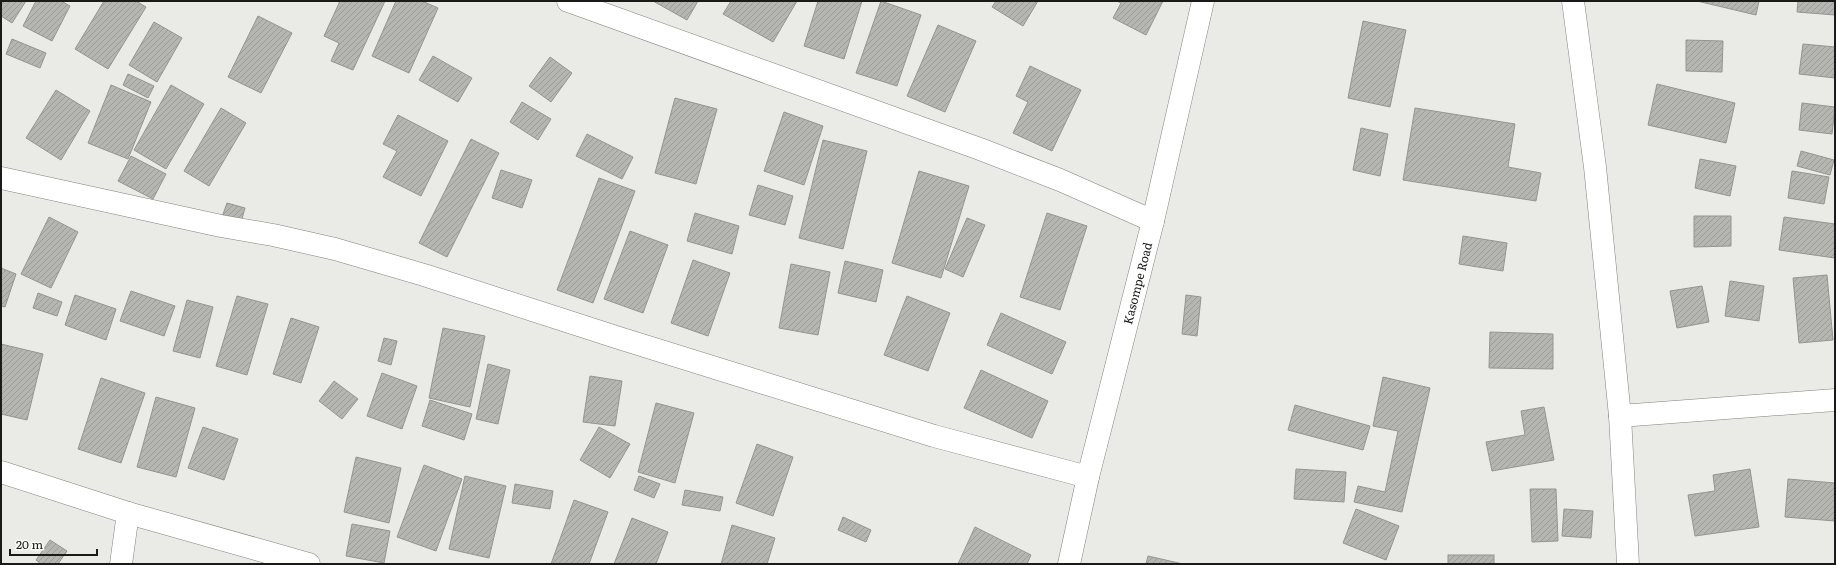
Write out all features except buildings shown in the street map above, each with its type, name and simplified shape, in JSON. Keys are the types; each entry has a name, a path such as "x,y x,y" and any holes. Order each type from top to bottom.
{"street":[{"path":"568,1 980,148 1060,180 1153,221"},
{"name":"Kasompe Road","path":"1069,564 1088,477 1153,221 1203,1"},
{"path":"1573,1 1595,167 1620,416 1628,564"},
{"path":"1,178 221,226 273,234 335,249 432,277 634,343 926,433 1088,477"},
{"path":"1620,416 1835,400"},
{"path":"1,472 128,513 309,564"},
{"path":"121,564 128,513"}]}
